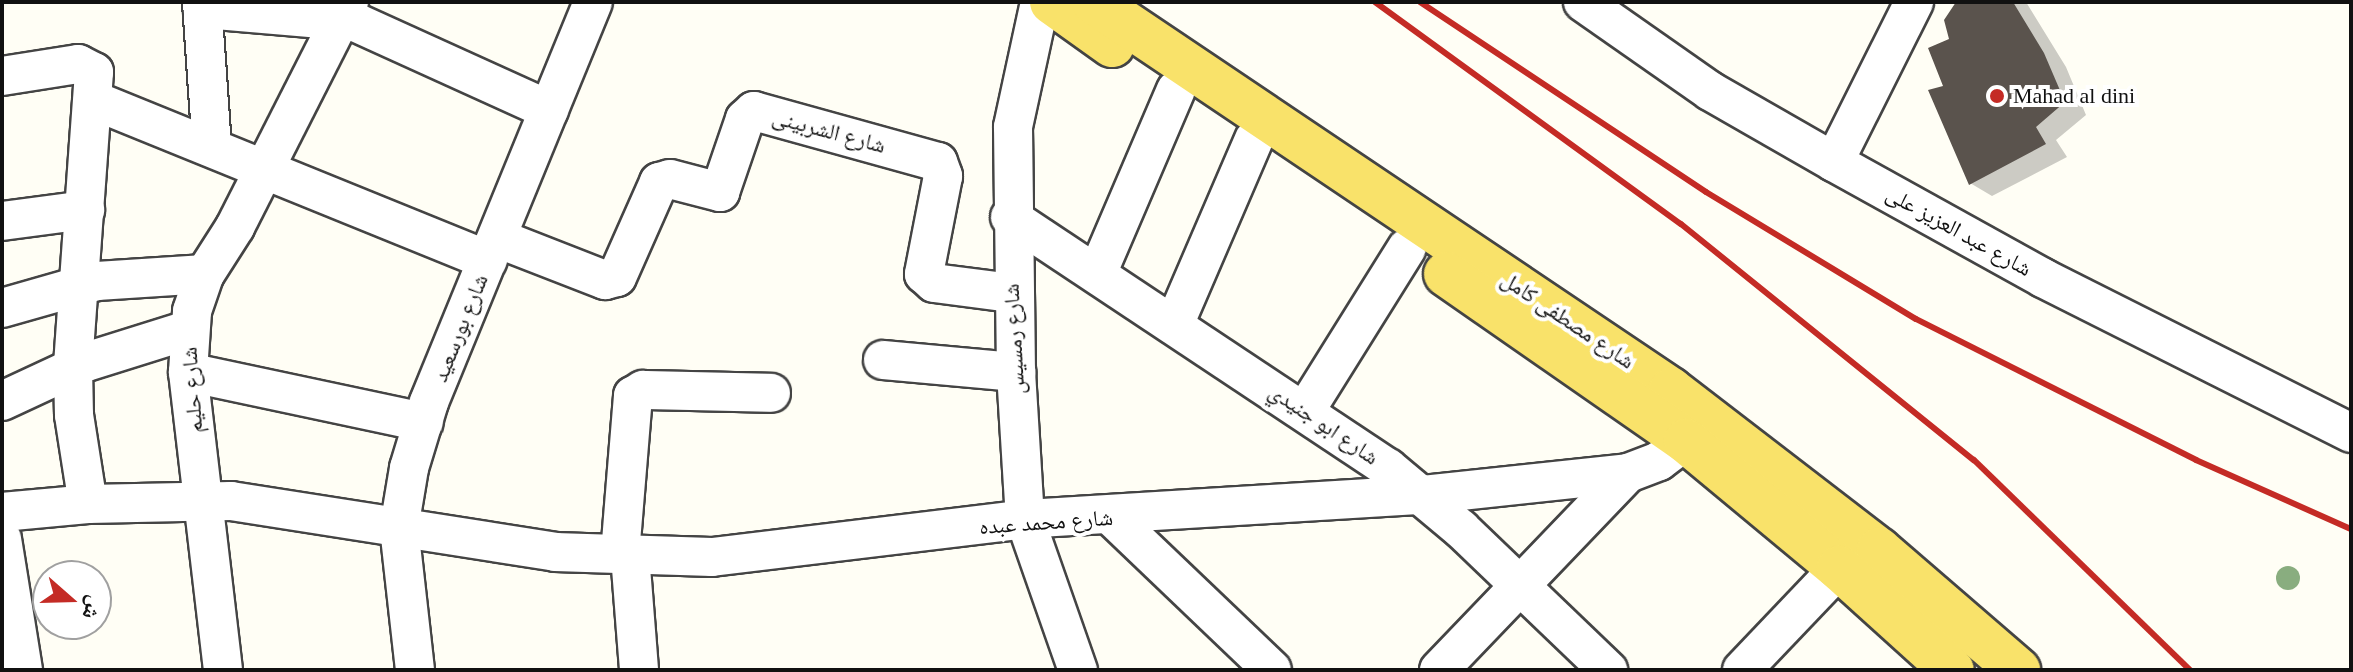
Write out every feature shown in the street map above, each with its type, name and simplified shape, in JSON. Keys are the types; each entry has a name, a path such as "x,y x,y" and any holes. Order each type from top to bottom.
{"main road":[{"name":"شارع مصطفى كامل","path":"1052,2 1686,441 1839,568 1952,670"},
{"name":"شارع مصطفى كامل","path":"1094,2 1671,390 1879,550 2018,670"}],"street":[{"name":"شارع بورسعيد","path":"415,670 399,528 424,422 593,2"},
{"name":"شارع رمسيس","path":"1040,2 1013,127 1010,217 1016,372 1025,519 1078,670"},
{"name":"شارع عبد العزيز على","path":"1583,2 1710,91 1834,162 2043,278 2351,433"},
{"path":"1834,162 1914,2"},
{"path":"212,147 202,5 344,10 549,110"},
{"name":"شارع حليم","path":"217,669 203,500 188,372 188,330 205,274 265,168 344,10"},
{"path":"2,76 78,64 94,72 73,368 74,415 88,504"},
{"path":"1097,274 1176,90"},
{"path":"93,100 265,168 492,249"},
{"name":"شارع الشربينى","path":"492,249 605,280 617,277 659,182 670,179 720,192 745,119 759,112 938,162 943,176 924,274 934,283 1012,293"},
{"path":"1174,325 1254,139"},
{"path":"2,221 85,210"},
{"name":"شارع ابو جنيدي","path":"1010,217 1305,411 1423,495 1608,670"},
{"path":"1305,411 1407,248"},
{"path":"2,308 80,285 205,274"},
{"path":"2,401 73,368 188,330"},
{"path":"883,360 1016,372"},
{"path":"188,372 424,422"},
{"path":"639,670 625,554 633,396 643,390 771,393"},
{"name":"شارع محمد عبده","path":"2,512 88,504 203,500 259,503 555,552 712,557 1025,519 1112,517 1423,495 1628,473 1659,461 1686,441"},
{"path":"1439,670 1628,473"},
{"path":"1112,517 1272,670"},
{"path":"2,539 23,670"},
{"path":"1742,670 1839,568"}],"building":[{"name":"Mahad al dini","path":"1956,2 2013,2 2044,53 2065,102 2036,127 2046,144 1969,185 1928,90 1943,86 1928,48 1949,39 1944,20"}],"railway":[{"path":"1375,2 1681,224 1974,460 2190,670"},
{"path":"1420,2 1706,192 1916,319 2196,460 2351,529"}],"place":[{"name":"Mahad al dini","path":"1997,96"}]}
